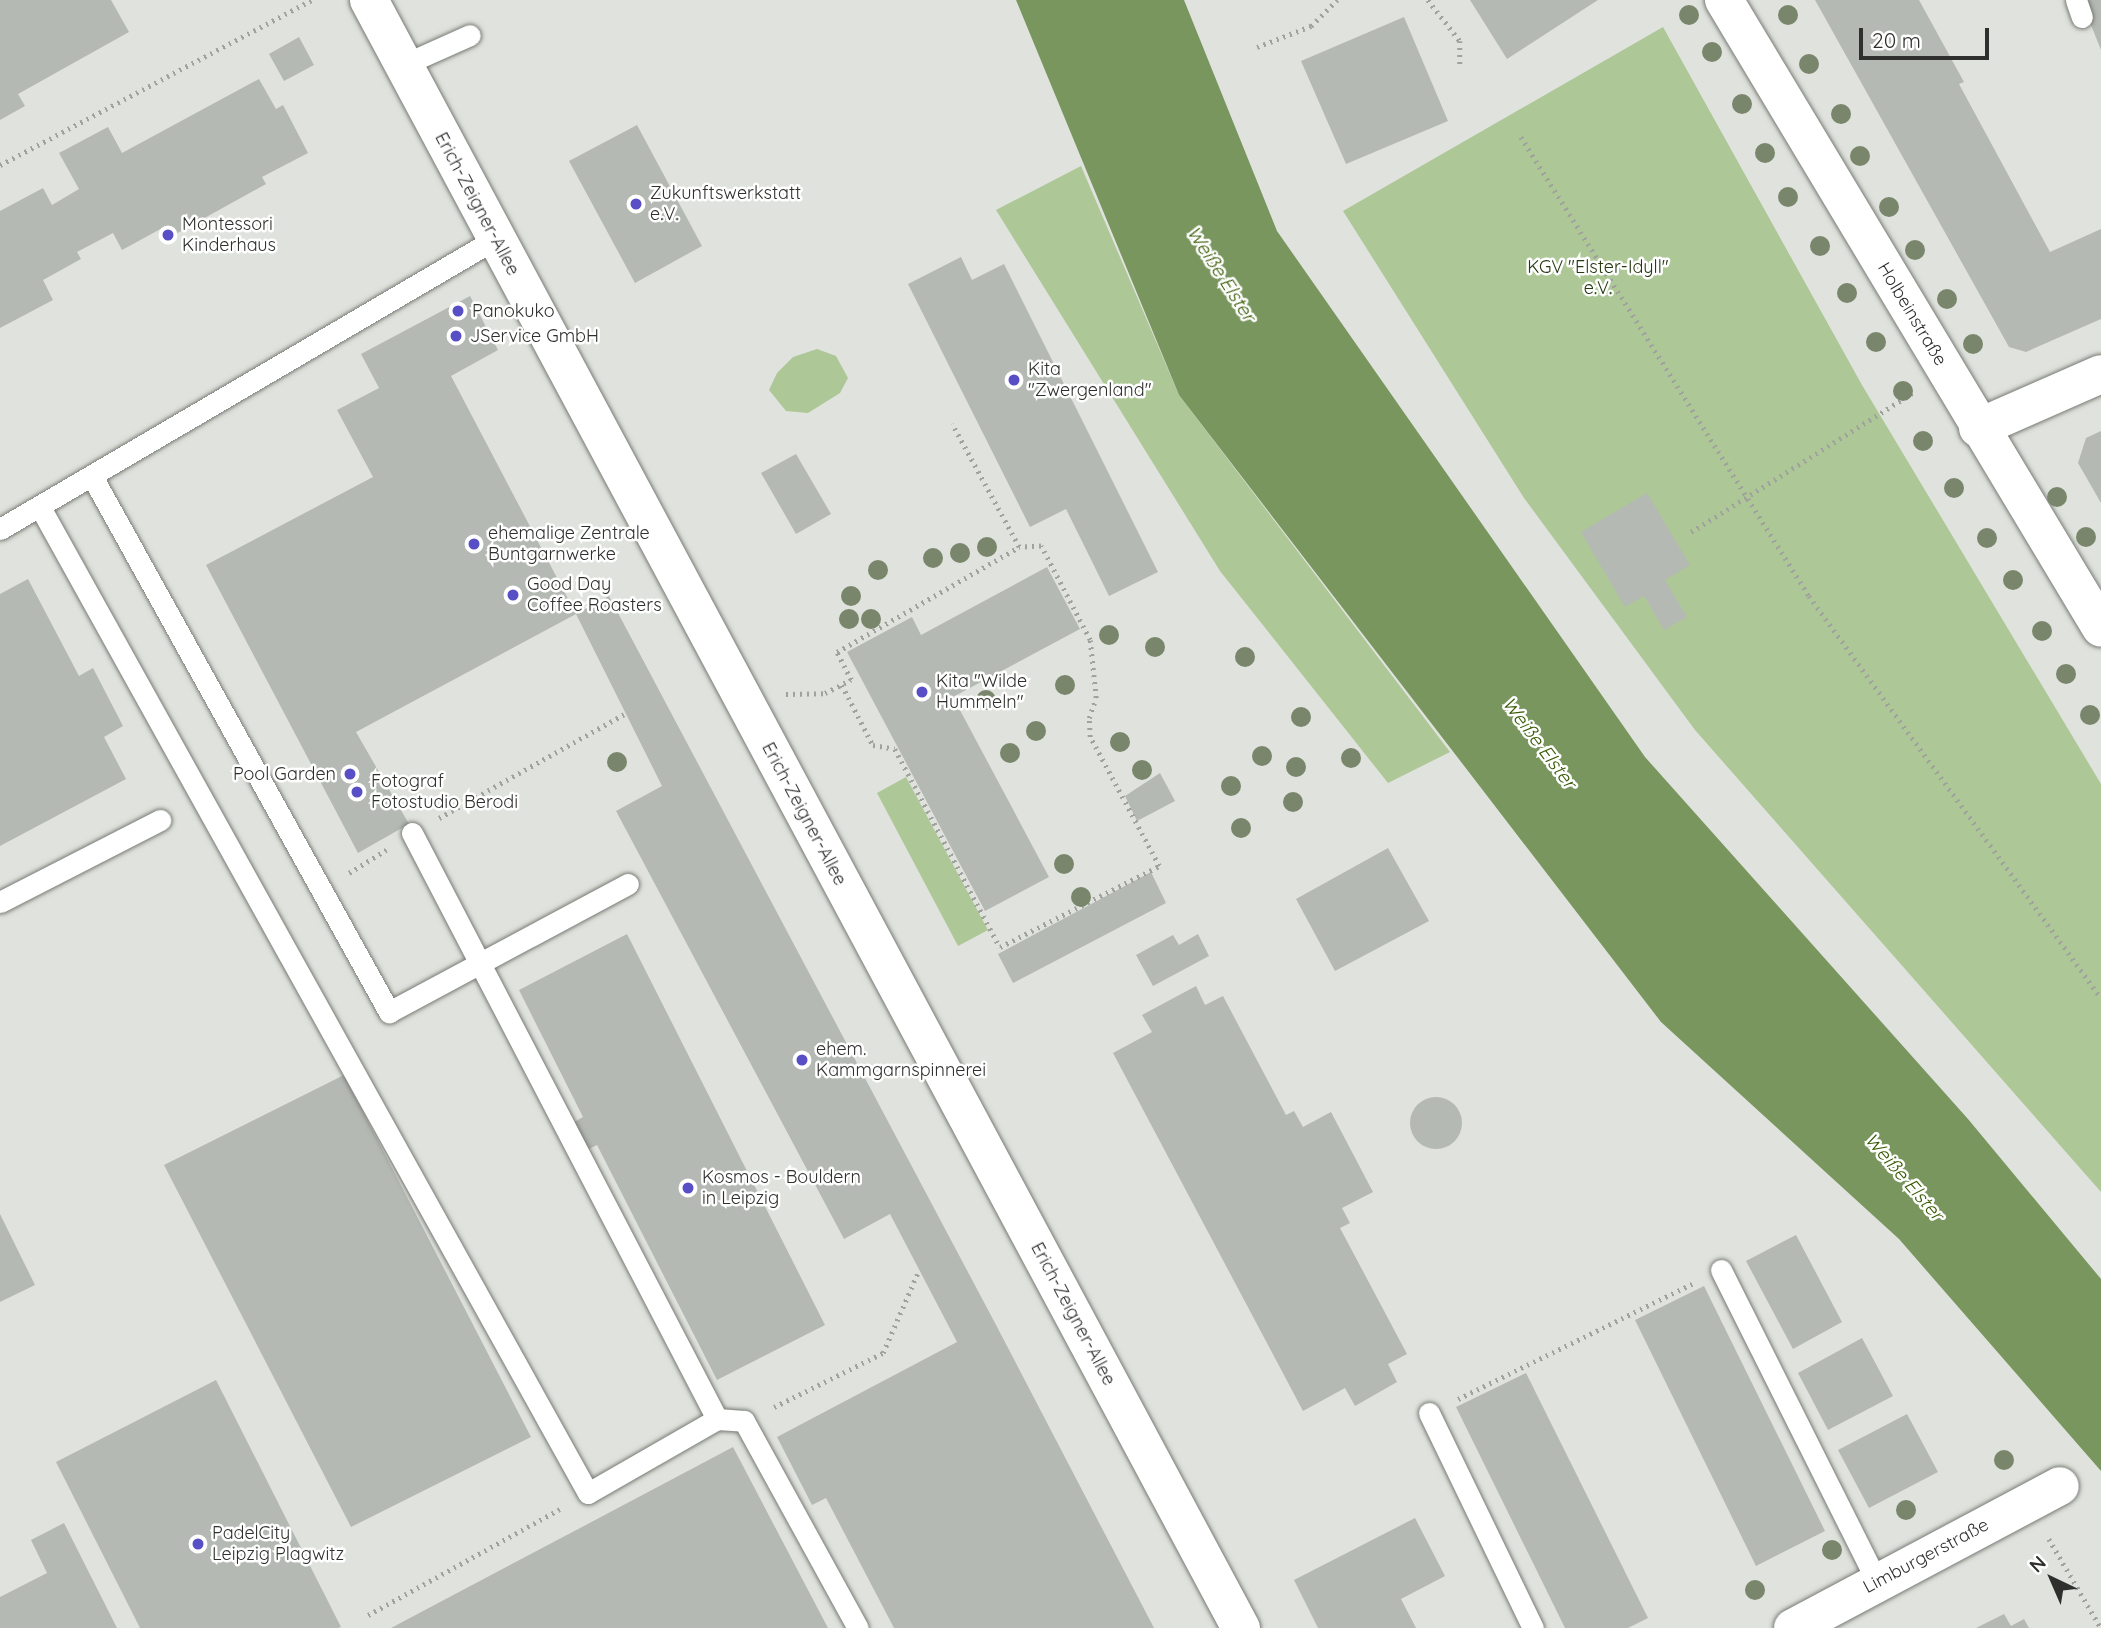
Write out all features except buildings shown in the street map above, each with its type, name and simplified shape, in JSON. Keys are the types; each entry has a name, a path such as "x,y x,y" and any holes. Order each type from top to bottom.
{"street":[{"name":"Erich-Zeigner-Allee","path":"369,0 1241,1628"},
{"name":"Holbeinstraße","path":"1724,0 2101,628"},
{"path":"1979,428 2101,374"},
{"name":"Limburgerstraße","path":"1793,1628 2044,1494"}],"lane":[{"path":"403,65 470,35"},
{"path":"0,529 93,478 495,239"},
{"path":"93,478 320,892 389,1012 477,962 628,884"},
{"path":"40,508 588,1493 717,1419 744,1421 858,1628"},
{"path":"0,902 160,820"},
{"path":"412,833 717,1419"},
{"path":"1721,1270 1878,1583"},
{"path":"1429,1413 1533,1628"}],"path":[{"path":"0,165 312,0"},
{"path":"1257,47 1311,26 1337,0"},
{"path":"1428,0 1460,41 1460,65"},
{"path":"1521,137 1809,596 2101,998"},
{"path":"1691,531 1947,374"},
{"path":"952,424 1019,547"},
{"path":"825,693 851,680 837,652 1019,547 1041,546 1090,639 1096,698 1090,718 1090,737 1159,866 1000,947 895,748 873,745 842,685"},
{"path":"320,892 412,833 624,714"},
{"path":"744,1421 883,1353 919,1270"},
{"path":"1429,1413 1721,1270"},
{"path":"368,1615 588,1493"},
{"path":"2044,1494 2101,1628"}],"green space":[{"name":"KGV \"Elster-Idyll\" e.V.","path":"1663,27 1862,385 2101,784 2101,1192 1695,730 1524,498 1343,211"},
{"path":"1081,166 1179,395 1450,752 1388,783 1220,571 996,210"},
{"path":"817,349 836,356 848,378 840,393 808,413 786,411 769,390 777,373 793,357"},
{"path":"906,777 988,930 958,946 877,793"}],"water":[{"name":"Weiße Elster","path":"1016,0 1184,0 1277,231 1645,757 1968,1119 2101,1279 2101,1471 1899,1239 1661,1022 1179,395"}],"place":[{"name":"Zukunftswerkstatt e.V.","path":"636,204"},
{"name":"Montessori Kinderhaus","path":"168,235"},
{"name":"Panokuko","path":"458,311"},
{"name":"JService GmbH","path":"456,336"},
{"name":"Kita \"Zwergenland\"","path":"1014,380"},
{"name":"ehemalige Zentrale Buntgarnwerke","path":"474,544"},
{"name":"Good Day Coffee Roasters","path":"513,595"},
{"name":"Kita \"Wilde Hummeln\"","path":"922,692"},
{"name":"Pool Garden","path":"350,774"},
{"name":"Fotograf Fotostudio Berodi","path":"357,792"},
{"name":"ehem. Kammgarnspinnerei","path":"802,1060"},
{"name":"Kosmos - Bouldern in Leipzig","path":"688,1188"},
{"name":"PadelCity Leipzig Plagwitz","path":"198,1544"}]}
